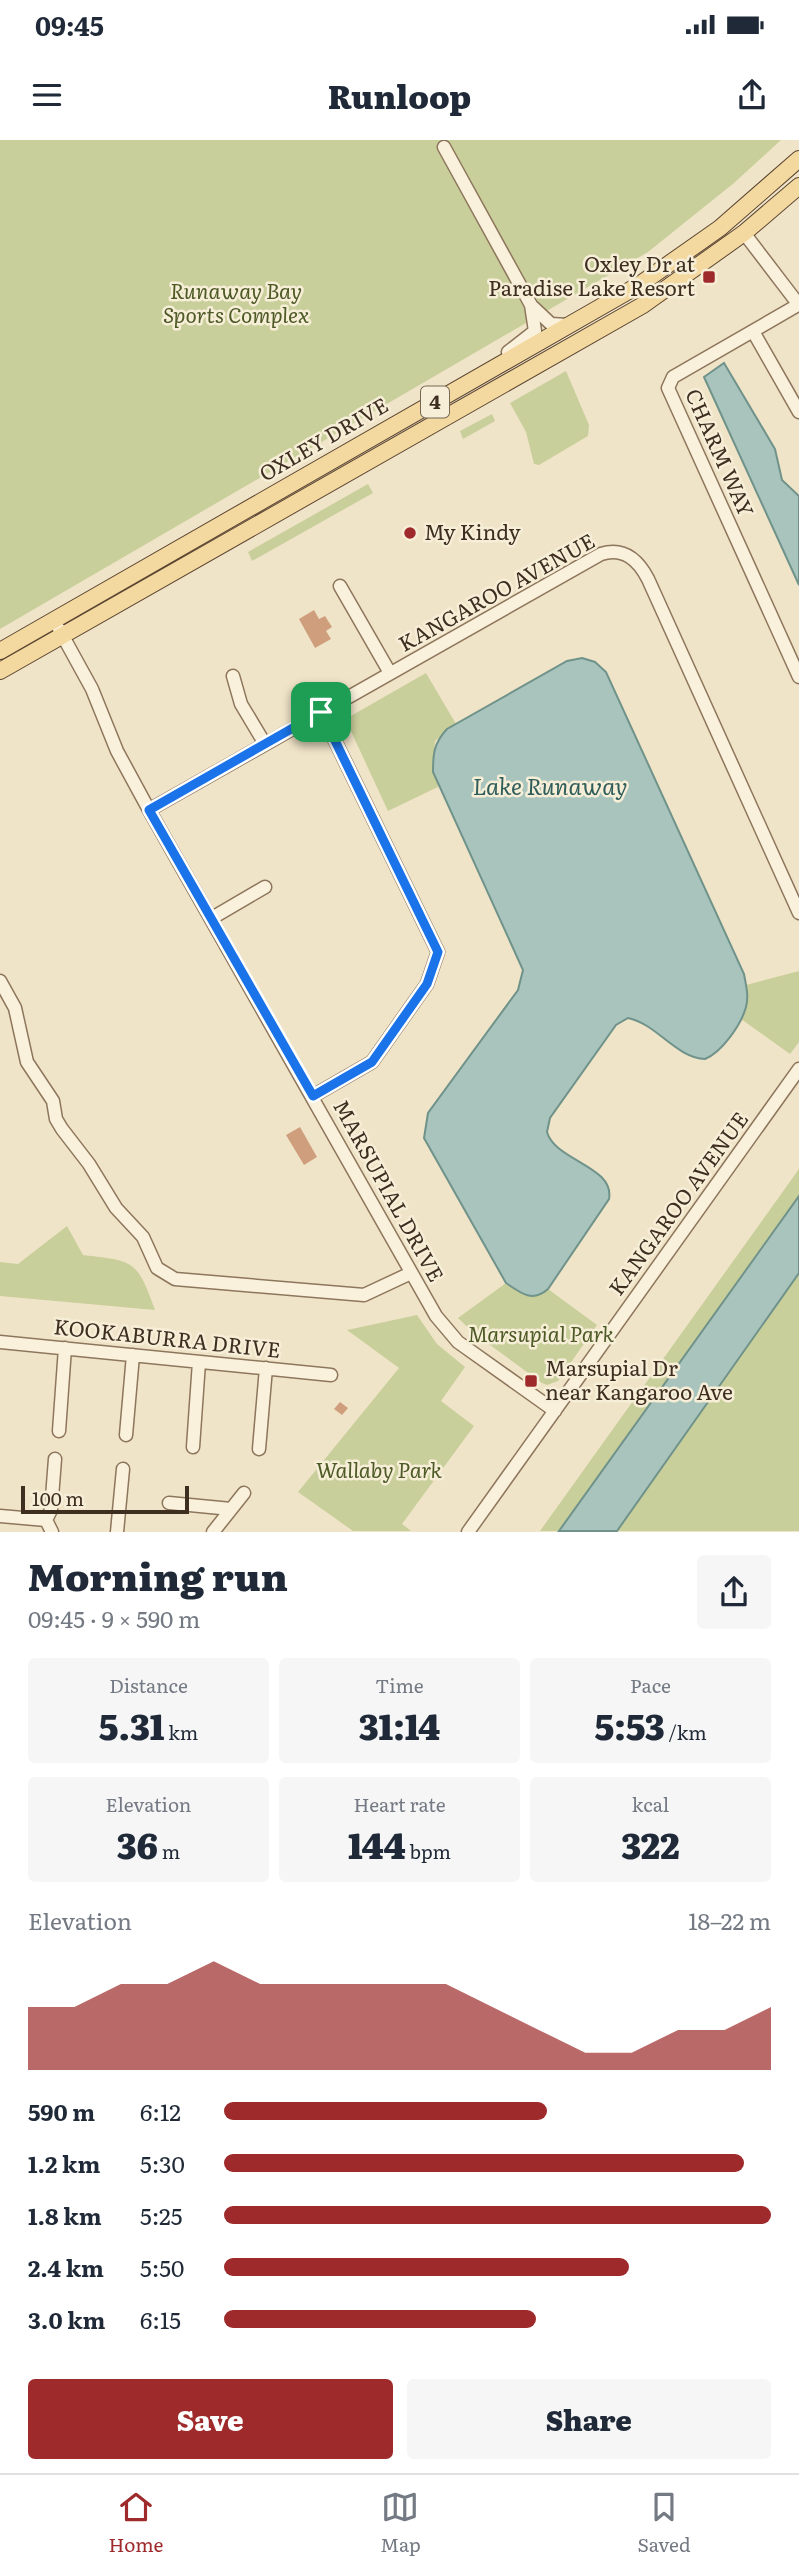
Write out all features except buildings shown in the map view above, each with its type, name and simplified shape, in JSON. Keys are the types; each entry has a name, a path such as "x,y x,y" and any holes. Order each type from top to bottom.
{"main road":[{"name":"OXLEY DRIVE","path":"0,651 639,285 696,245 799,159"},
{"name":"OXLEY DRIVE","path":"0,670 228,538 604,328 667,289 744,233 799,186"}],"street":[{"path":"444,147 531,304 551,324 569,326"},
{"path":"744,233 799,305"},
{"path":"488,372 501,356 533,335 536,328 531,304"},
{"name":"CHARM WAY","path":"799,305 673,377 668,388 799,677"},
{"path":"754,333 799,412"},
{"name":"KANGAROO AVENUE","path":"149,810 601,554 616,552 632,557 648,579 799,913"},
{"path":"340,586 390,674"},
{"name":"MARSUPIAL DRIVE","path":"53,619 92,689 117,751 149,810 411,1273 449,1334 555,1411"},
{"path":"233,676 241,704 265,744"},
{"path":"313,1096 372,1062 427,984 438,952 321,712"},
{"path":"212,918 265,887"},
{"path":"0,981 15,1008 27,1062 53,1101 56,1119 116,1209 143,1237 157,1268 165,1276 357,1295 376,1292 411,1273"},
{"name":"KANGAROO AVENUE","path":"468,1531 799,1069"},
{"name":"KOOKABURRA DRIVE","path":"0,1342 331,1375"},
{"path":"59,1432 65,1348"},
{"path":"126,1435 133,1355"},
{"path":"193,1447 200,1362"},
{"path":"259,1449 266,1368"},
{"path":"0,1516 49,1526 55,1459"},
{"path":"117,1531 123,1469"},
{"path":"213,1531 244,1493"},
{"path":"169,1503 231,1509"}],"green space":[{"name":"Runaway Bay Sports Complex","path":"0,140 781,140 734,183 648,252 0,629"},
{"path":"566,371 589,425 588,436 539,465 534,464 526,432 510,403"},
{"path":"492,414 495,421 463,439 460,431"},
{"path":"368,484 373,493 252,561 248,552"},
{"path":"426,673 456,724 435,741 433,772 440,786 388,811 349,727 349,717"},
{"path":"799,971 799,1042 790,1054 741,1019 747,1006 746,985"},
{"path":"799,1169 799,1531 540,1531"},
{"path":"67,1226 83,1255 114,1259 132,1266 143,1281 155,1310 0,1296 0,1262 18,1264"},
{"name":"Marsupial Park","path":"506,1283 532,1296 548,1289 597,1325 558,1381 547,1385 542,1383 475,1334 458,1318"},
{"name":"Wallaby Park","path":"417,1315 437,1344 465,1367 441,1401 474,1426 402,1524 411,1531 353,1531 298,1492 399,1368 347,1330"}],"water":[{"path":"724,363 775,449 782,480 799,496 799,585 704,377"},
{"name":"Lake Runaway","path":"582,658 595,662 606,672 744,974 747,999 744,1014 735,1030 718,1050 705,1059 685,1053 638,1021 628,1018 616,1025 550,1118 547,1132 552,1142 561,1150 603,1179 608,1188 609,1199 548,1289 532,1296 506,1283 424,1138 428,1113 518,990 523,970 433,772 433,759 437,744 447,729 567,661"},
{"path":"799,1196 799,1273 617,1531 559,1531"}],"place":[{"name":"Oxley Dr at Paradise Lake Resort","path":"709,277"},
{"name":"My Kindy","path":"410,533"},
{"name":"Marsupial Dr near Kangaroo Ave","path":"531,1381"}],"route":[{"path":"321,712 438,952 427,984 372,1062 313,1096 149,810 321,712"}]}
